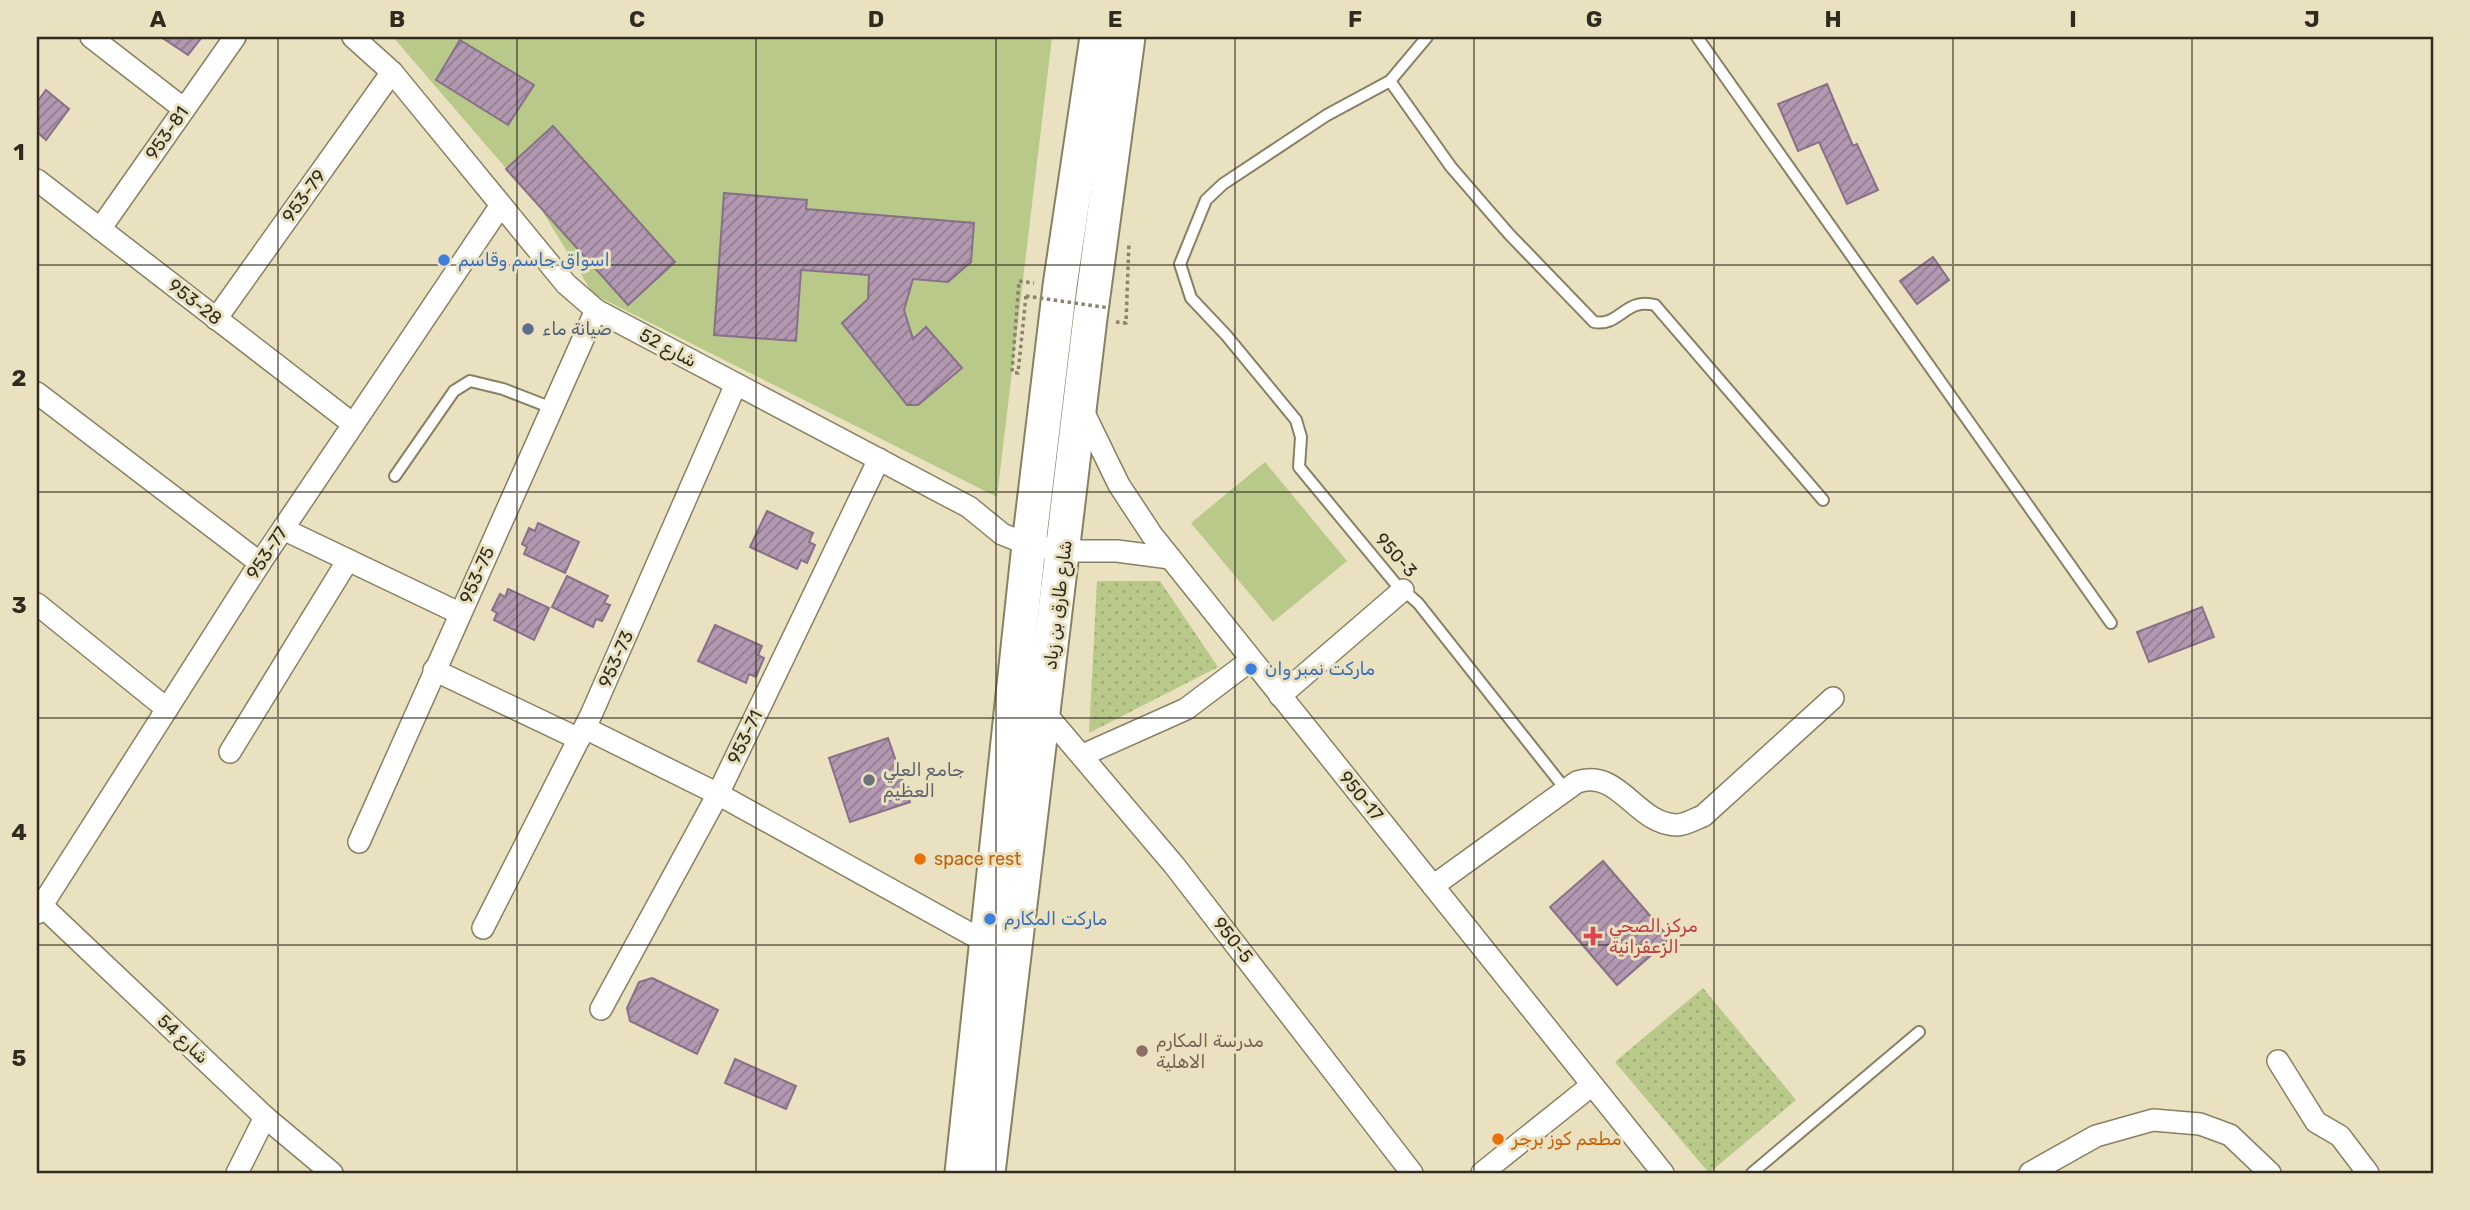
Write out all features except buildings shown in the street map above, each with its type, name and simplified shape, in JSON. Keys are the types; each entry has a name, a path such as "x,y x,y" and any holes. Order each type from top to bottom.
{"main road":[{"name":"شارع طارق بن زياد","path":"962,1173 1029,545 1060,286 1097,37"},
{"name":"شارع طارق بن زياد","path":"988,1173 1080,404 1128,37"}],"street":[{"path":"91,37 184,109"},
{"name":"953-81","path":"100,229 235,37"},
{"name":"شارع 52","path":"354,37 392,72 566,284 596,310 969,507 1002,534 1029,545 1064,551 1117,551 1170,558"},
{"name":"953-79","path":"216,319 392,72"},
{"name":"953-28","path":"37,180 353,425"},
{"name":"953-77","path":"38,907 260,563 502,205"},
{"name":"953-75","path":"359,842 596,310"},
{"name":"953-73","path":"484,928 582,733 736,384"},
{"path":"37,393 260,563"},
{"name":"950-17","path":"1080,404 1119,485 1170,558 1663,1173"},
{"name":"953-71","path":"601,1009 718,794 879,459"},
{"path":"283,529 459,613"},
{"path":"230,752 348,560"},
{"path":"1280,696 1403,590"},
{"path":"37,604 167,709"},
{"path":"1083,755 1186,709 1251,660"},
{"path":"435,670 718,794 987,943"},
{"path":"1433,886 1566,790 1590,778 1604,780 1653,818 1678,825 1703,816 1833,698"},
{"name":"950-5","path":"1045,713 1083,755 1203,902 1412,1173"},
{"name":"شارع 54","path":"38,907 265,1117 332,1173"},
{"path":"2278,1061 2316,1122 2340,1136 2368,1173"},
{"path":"1482,1173 1592,1085"},
{"path":"237,1173 265,1117"},
{"path":"2030,1173 2096,1136 2153,1120 2200,1124 2230,1135 2270,1173"}],"lane":[{"path":"1427,37 1390,81 1451,167 1509,234 1594,322 1613,319 1633,304 1643,302 1655,305 1823,500"},
{"path":"1697,37 2111,623"},
{"name":"950-3","path":"1390,81 1327,115 1223,184 1206,200 1180,264 1191,298 1226,335 1296,419 1301,437 1298,467 1403,590 1418,603 1566,790"},
{"path":"396,476 454,391 470,382 503,389 552,408"},
{"path":"1752,1173 1919,1032"}],"path":[{"path":"1018,295 1012,372 1018,373 1026,296 1111,308"}],"green space":[{"path":"393,37 1052,37 997,497 593,294 541,209"},
{"path":"1265,462 1347,561 1273,622 1191,523"},
{"path":"1097,581 1160,581 1218,667 1089,733"},
{"path":"1703,988 1796,1100 1709,1173 1615,1062"}],"place":[{"name":"اسواق جاسم وقاسم","path":"444,260"},
{"name":"صيانة ماء","path":"528,329"},
{"name":"ماركت نمبر وان","path":"1251,669"},
{"name":"جامع العلي العظيم","path":"869,780"},
{"name":"space rest","path":"920,859"},
{"name":"ماركت المكارم","path":"990,919"},
{"name":"مركز الصحي الزعفرانية","path":"1593,936"},
{"name":"مدرسة المكارم الاهلية","path":"1142,1051"},
{"name":"مطعم كوز برجر","path":"1498,1139"}]}
